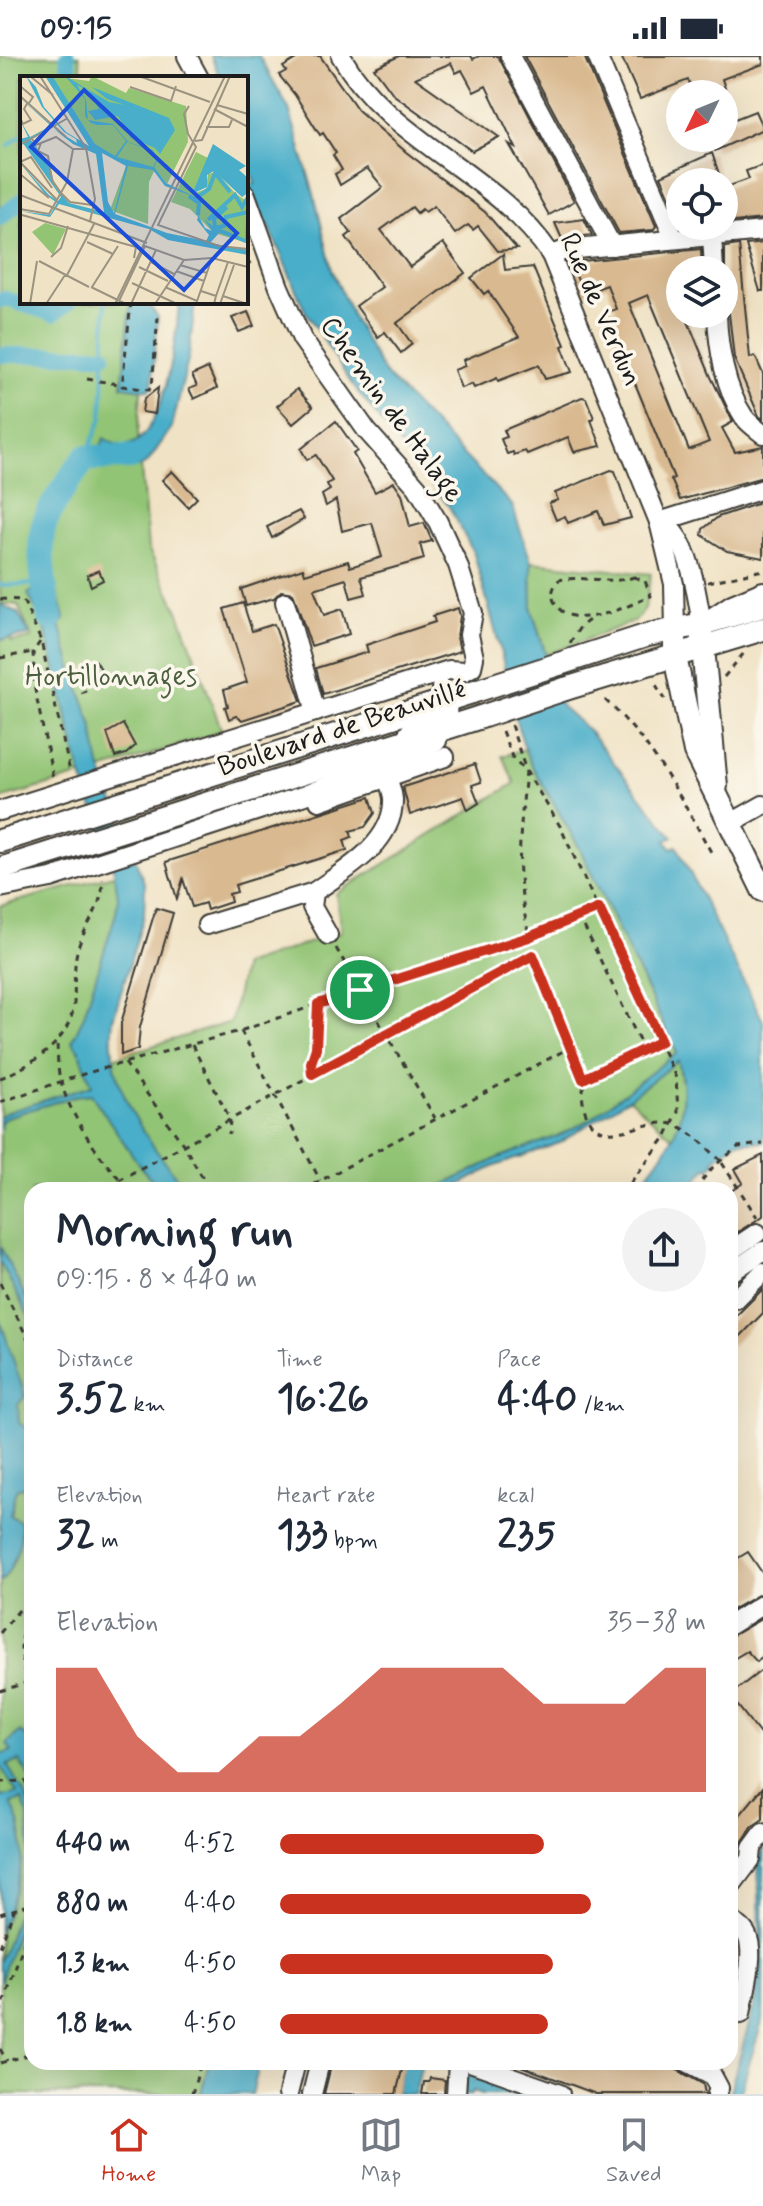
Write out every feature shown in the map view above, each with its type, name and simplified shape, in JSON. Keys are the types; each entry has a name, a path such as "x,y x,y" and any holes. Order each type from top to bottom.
{"main road":[{"name":"Boulevard de Beauvillé","path":"0,841 450,690 763,606"},
{"path":"702,624 716,794"},
{"path":"675,630 675,657 695,752 763,890"},
{"name":"Boulevard de Beauvillé","path":"0,869 406,746 473,719 565,689 703,649 760,639"}],"street":[{"path":"187,56 198,76"},
{"path":"343,61 364,56"},
{"path":"510,56 612,246"},
{"path":"597,56 666,219"},
{"name":"Rue de Verdun","path":"343,61 386,113 510,208 538,236 551,255 659,522 674,584 675,630"},
{"name":"Chemin de Halage","path":"248,202 257,232 302,339 367,431 417,487 458,565 473,613"},
{"path":"738,233 763,231"},
{"path":"551,255 566,250 666,239"},
{"path":"718,328 725,372 745,418 763,434"},
{"path":"659,522 763,489"},
{"name":"Rue de Verdun","path":"659,522 674,531 695,586 702,624"},
{"path":"702,624 732,604 763,591"},
{"path":"285,602 316,712"},
{"name":"Boulevard de Beauvillé","path":"0,811 316,712 450,690 449,670 465,671 472,667 474,658 469,635 473,613"},
{"path":"387,778 403,763 414,726 447,716 450,690"},
{"path":"0,888 51,878 305,795 406,746"},
{"path":"169,816 205,839 445,757"},
{"path":"207,925 314,892 356,862 383,836 390,821 394,800 387,778"},
{"path":"731,823 763,805"},
{"path":"314,892 312,907 328,935"},
{"path":"738,1247 761,1237"},
{"path":"738,1264 761,1237"},
{"path":"738,1293 763,1272"},
{"path":"738,1620 763,1604"},
{"path":"738,1876 751,1859 752,1848 763,1833"},
{"path":"738,1924 749,1939 748,1971 738,2004"},
{"path":"288,2094 294,2070"},
{"path":"312,2094 318,2070"},
{"path":"456,2094 458,2070"},
{"path":"491,2070 560,2094"},
{"path":"702,2070 712,2075 719,2088 717,2094"}],"path":[{"path":"131,304 122,386 149,390 152,386 158,317"},
{"path":"87,379 118,384"},
{"path":"695,586 763,570"},
{"path":"562,658 571,638 593,617 651,596 645,581 634,577 622,581 606,578 559,580 552,596 555,605 578,617 593,617"},
{"path":"0,599 23,600 41,641 70,772"},
{"path":"727,676 745,652 760,639"},
{"path":"41,641 33,652 35,690 58,793"},
{"path":"0,658 33,652"},
{"path":"81,693 90,689"},
{"path":"605,700 625,718 647,746 684,802 712,854"},
{"path":"502,731 512,757 526,771 560,826 676,1078 678,1112 667,1135 631,1182"},
{"path":"526,771 520,873 529,937 533,955 583,1079 661,1041"},
{"path":"0,1078 17,1071 57,1043 67,1027 73,1009 77,948 93,919 103,892 103,879"},
{"path":"0,1102 80,1075 240,1031 529,937 599,908"},
{"path":"579,916 643,1048 639,1057 631,1063 605,1069 585,1086 583,1098 592,1124 601,1131 613,1134 652,1123 676,1125 693,1135 721,1161 732,1182"},
{"path":"328,935 435,1118"},
{"path":"119,1180 533,955"},
{"path":"312,1074 318,1004"},
{"path":"240,1031 320,1180"},
{"path":"57,1043 60,1082 76,1118 122,1182"},
{"path":"192,1045 230,1119 229,1134"},
{"path":"317,1182 569,1048"},
{"path":"125,1063 183,1144 205,1182"},
{"path":"701,1182 738,1147 763,1144"},
{"path":"738,1193 761,1237"},
{"path":"0,1283 24,1331"},
{"path":"0,1633 24,1604"},
{"path":"24,1614 21,1649 24,1669"},
{"path":"0,1691 24,1684"},
{"path":"0,1782 24,1781"},
{"path":"0,1914 24,1907"},
{"path":"0,1947 14,1910"},
{"path":"0,2014 24,1943"},
{"path":"0,2049 7,2061"},
{"path":"0,2063 24,2056"},
{"path":"192,2094 199,2070"}],"green space":[{"name":"Hortillonnages","path":"0,56 79,56 83,76 20,76 20,304 148,304 138,433 148,548 179,613 222,731 0,799 0,640 10,638 12,642 32,638 18,605 0,603"},
{"path":"531,562 651,574 645,608 635,621 546,655 532,610"},
{"path":"525,749 579,847 677,1053 684,1095 683,1110 673,1138 624,1094 589,1120 561,1135 498,1158 450,1182 24,1182 24,2070 207,2070 201,2094 0,2094 0,906 120,873 125,904 93,1064 231,1022 243,965 341,932 336,894 515,783 502,756"}],"water":[{"path":"211,56 259,56 289,109 332,270 352,316 384,373 512,505 531,562 532,610 561,706 587,729 673,837 666,841 672,848 677,846 763,1021 763,1142 737,1142 714,1160 715,1163 707,1167 695,1182 641,1182 668,1146 680,1115 683,1098 678,1061 628,1099 559,1143 493,1167 465,1182 450,1182 589,1120 677,1053 579,847 529,761 474,554 450,508 351,383 304,309 268,224 248,225 248,186 255,184 248,160 248,76 219,76"},
{"path":"131,304 150,304 158,317 152,386 149,390 122,386"},
{"path":"179,304 195,304 189,356 172,427 148,462 140,467 103,466 93,469 104,438 124,445 140,438 153,421 170,369"},
{"path":"52,576 65,620 60,624 92,724 100,766 145,885 144,916 113,1019 112,1043 115,1067 132,1111 157,1152 181,1182 154,1182 142,1169 91,1094 7,1117 1,1122 0,1132 0,1117 5,1113 92,1085 72,1041 83,1018 116,913 118,897 114,871 81,773 45,628 28,594"},
{"path":"0,604 18,613 30,635 0,640"},
{"path":"0,1246 24,1294 24,1308 0,1262"},
{"path":"0,1319 24,1393 18,1405 19,1423 24,1426 24,1487 16,1489 10,1516 20,1523 19,1545 8,1572 0,1582"},
{"path":"19,1732 24,1735 24,1768 19,1761 7,1765 24,1793 24,1805 22,1800 11,1803 22,1835 22,1852 17,1884 0,1932 0,1795 17,1793 0,1765 0,1755 12,1751 7,1744"},
{"path":"763,1848 763,2019 740,2094 729,2094 756,1999 760,1932 758,1859"},
{"path":"24,1893 24,1910 0,1983 0,1962"},
{"path":"207,2070 258,2070 252,2094 201,2094"},
{"path":"402,2070 420,2070 415,2094 396,2094"},
{"path":"465,2072 520,2094 473,2091 472,2094 464,2094"}],"building":[{"path":"301,56 320,56 358,110 406,152 485,212 517,249 498,251 478,226 473,230 468,225 455,234 434,206 417,213 412,207 381,230 410,267 443,243 465,273 397,323 412,344 401,353 385,332 378,337 356,306 382,287 346,237 351,233 341,219 383,187 367,168 340,185 335,174 342,170 333,155 336,153 279,75 286,71 283,67"},
{"path":"399,56 471,56 473,59 498,56 574,201 549,215 509,144 516,148 486,86 474,92 462,70 456,73 451,63 415,78 499,137 472,151 394,95 374,68"},
{"path":"524,56 584,56 656,226 653,230 619,233"},
{"path":"621,56 763,56 763,64 722,80 666,80 666,89 640,99"},
{"path":"755,111 763,129 738,140 738,118"},
{"path":"712,153 717,168 679,168"},
{"path":"763,165 763,219 738,222 738,183 749,179 746,171"},
{"path":"584,219 592,235 562,239 555,223"},
{"path":"763,243 763,291 760,291 746,245"},
{"path":"739,245 750,358 755,356 763,374 763,419 734,358 731,328 738,328 738,256 725,256 725,247"},
{"path":"701,249 701,256 666,256 666,328 691,328 733,422 722,428 735,452 763,446 763,477 680,500 671,479 674,478 606,313 616,309 607,285 583,294 571,262","holes":["648,295 709,442 689,450 629,303"]},
{"path":"503,254 505,270 533,267 565,345 562,346 572,372 545,379 539,365 498,381 497,378 474,388 472,384 461,388 454,370 465,366 463,360 519,337 488,291 484,294 471,278"},
{"path":"248,312 254,326 239,332 232,318"},
{"path":"208,368 217,388 194,399 189,389 197,386 192,375"},
{"path":"158,388 155,414 142,412 144,399"},
{"path":"297,389 313,407 293,424 277,406"},
{"path":"586,398 594,418 591,420 601,446 574,452 568,437 527,454 525,451 507,454 501,439 507,437 504,430"},
{"path":"336,421 357,451 353,454 375,492 394,482 402,494 410,527 424,523 432,541 420,544 424,559 361,577 366,594 351,598 346,579 314,589 324,615 342,609 349,634 311,646 293,593 281,591 274,598 246,606 241,589 303,568 305,574 348,561 350,567 382,557 372,523 342,531 336,500 326,506 322,495 330,490 327,484 332,481 316,455 307,460 301,449"},
{"path":"172,471 197,498 188,507 162,480"},
{"path":"615,471 631,518 604,525 598,511 568,523 565,516 556,520 549,503 558,500 555,493"},
{"path":"763,502 763,558 727,551 702,535 703,529 718,517"},
{"path":"299,511 304,519 272,538 267,527"},
{"path":"99,570 103,580 91,586 87,575"},
{"path":"243,603 252,631 274,624 301,701 242,720 236,716 229,719 225,707 228,706 224,690 247,682 224,609"},
{"path":"458,608 460,651 323,694 316,668 368,652 366,645 435,622 433,616"},
{"path":"96,661 102,671 89,680 83,670"},
{"path":"123,724 135,746 126,754 115,757 107,733"},
{"path":"475,764 481,782 472,785 479,803 468,810 463,797 410,815 403,787"},
{"path":"370,797 375,813 365,827 350,831 352,837 344,840 347,850 235,885 237,892 229,894 231,902 207,910 205,903 192,907 183,879 177,899 166,862"},
{"path":"156,908 173,913 140,1027 138,1049 121,1055 121,1023"},
{"path":"763,1155 763,1216 738,1232 738,1186 743,1183 735,1169"},
{"path":"763,1289 763,1313 738,1339 738,1314"},
{"path":"748,1552 763,1574 763,1592 738,1606 738,1558"},
{"path":"763,1618 763,1655 757,1662 747,1651 738,1656 738,1632"},
{"path":"763,1669 763,1738 738,1706 738,1689"},
{"path":"763,1787 763,1819 753,1826 738,1848 738,1817"},
{"path":"330,2070 402,2070 396,2094 324,2094"},
{"path":"532,2070 678,2070 703,2084 705,2094 596,2094"},
{"path":"430,2078 445,2080 444,2094 422,2094 424,2082 429,2082"}],"waterway":[{"path":"67,56 71,76"},
{"path":"9,145 20,137"},
{"path":"0,218 20,202"},
{"path":"0,300 20,303"},
{"path":"22,304 53,314 66,304"},
{"path":"85,458 102,418 106,304"},
{"path":"0,355 104,355"},
{"path":"50,617 41,548 43,529 50,512 85,458 130,457"},
{"path":"0,585 44,584"}],"route":[{"path":"599,908 661,1041 583,1079 533,955 312,1074 318,1004 360,990 529,937 599,908"}]}
